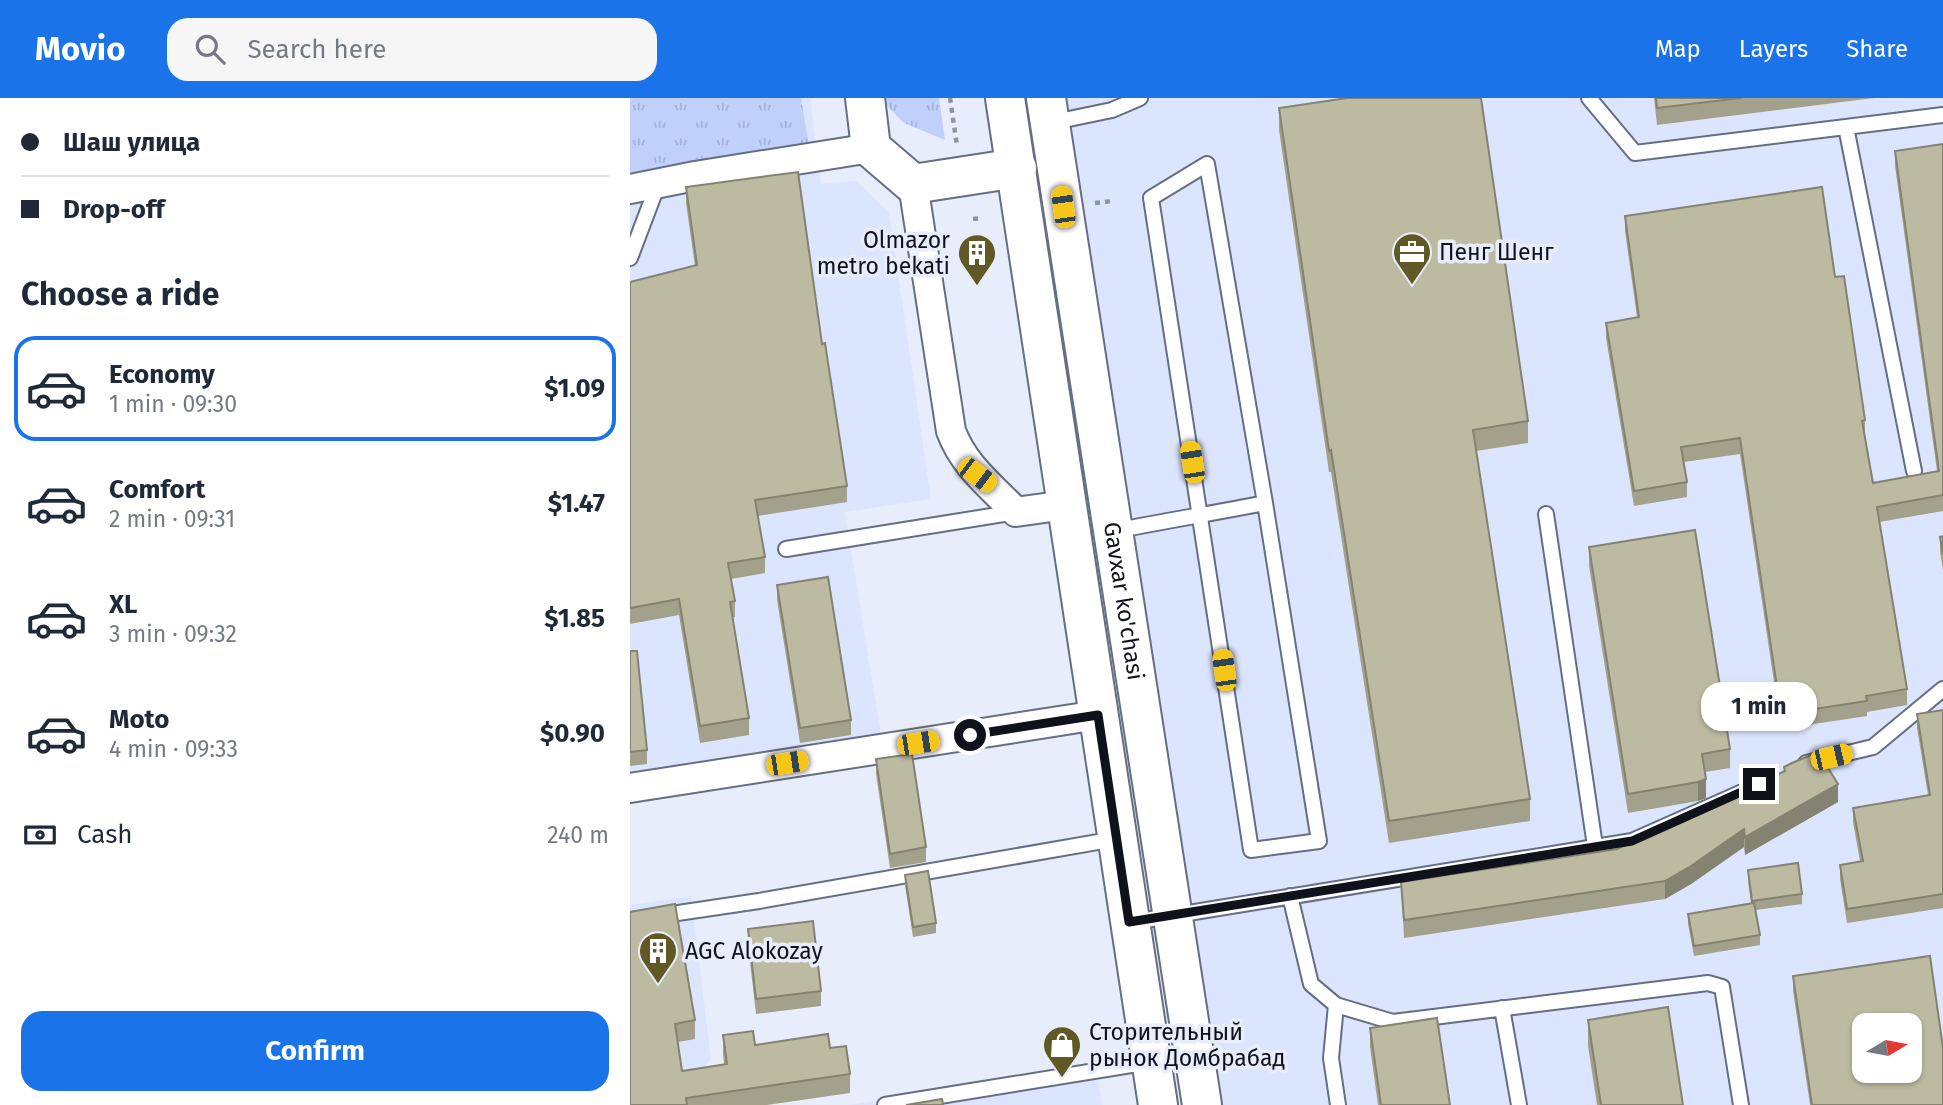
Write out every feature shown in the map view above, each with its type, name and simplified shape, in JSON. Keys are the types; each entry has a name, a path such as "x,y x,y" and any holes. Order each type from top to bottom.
{"main road":[{"path":"865,98 871,148 912,184 1057,162"},
{"name":"Gavxar ko'chasi","path":"1005,98 1158,1105"},
{"name":"Gavxar ko'chasi","path":"1060,105 1057,162 1202,1105"}],"street":[{"path":"630,189 871,148"},
{"path":"912,184 951,431 958,450 967,463 1016,512 1066,505"},
{"path":"630,788 1098,715"}],"lane":[{"path":"1589,98 1635,153 1943,115"},
{"path":"1060,105 1112,110 1136,99"},
{"path":"1846,127 1914,471"},
{"path":"1208,164 1319,841 1251,850 1200,515 1151,198 1208,164"},
{"path":"630,258 658,184"},
{"path":"1114,531 1265,503"},
{"path":"786,549 1016,512"},
{"path":"1546,514 1595,846"},
{"path":"1797,767 1873,747 1943,689"},
{"path":"1129,922 1632,841 1772,779"},
{"path":"630,920 758,901 1117,839"},
{"path":"1290,896 1311,984 1336,1005 1393,1022 1708,983 1722,987 1741,1105"},
{"path":"1336,1005 1331,1058 1338,1105"},
{"path":"1502,1008 1519,1105"},
{"path":"885,1105 1151,1062"}],"path":[{"path":"950,98 957,143"},
{"path":"1090,204 1113,201"},
{"path":"973,219 983,218"}],"shaded area":[{"path":"630,98 810,98 821,184 856,181 889,212 931,499 845,512 881,735 630,778"},
{"path":"1068,98 1943,98 1943,1105 1202,1105 1057,161"},
{"name":"AGC Alokozay","path":"691,896 711,1059 700,1071 630,1105 630,905"},
{"name":"Сторительный рынок Домбрабад","path":"1096,1067 1102,1105 848,1105 957,1090"}],"green space":[{"path":"630,98 801,98 809,146 630,173"},
{"path":"884,98 939,98 945,140 904,123 884,103"}],"building":[{"path":"1347,98 1481,98 1528,421 1473,430 1530,799 1389,821 1331,450 1329,451 1279,108"},
{"path":"1656,98 1741,98 1657,108"},
{"path":"1943,144 1943,495 1877,507 1907,689 1866,696 1867,701 1781,714 1740,438 1681,447 1687,482 1634,491 1606,323 1639,317 1625,216 1822,187 1835,277 1844,276 1865,420 1862,421 1873,483 1939,471 1895,151"},
{"path":"798,172 822,344 825,343 847,486 755,500 765,557 728,563 735,601 730,602 749,718 700,726 679,599 630,608 630,282 697,265 686,187"},
{"path":"1695,530 1730,749 1702,754 1706,779 1628,794 1589,547"},
{"path":"828,577 851,720 800,728 777,585"},
{"path":"630,651 637,651 647,750 630,752"},
{"path":"1943,710 1943,894 1847,909 1840,865 1863,861 1853,808 1930,795 1917,714"},
{"path":"1818,752 1838,784 1745,837 1744,829 1665,881 1404,920 1401,882 1617,849 1785,771 1784,767"},
{"path":"912,754 926,847 890,854 876,759"},
{"path":"1798,863 1802,894 1752,901 1748,870"},
{"path":"928,871 936,923 913,927 905,875"},
{"path":"1754,903 1760,935 1694,946 1688,914"},
{"name":"AGC Alokozay","path":"675,904 695,1020 675,1024 682,1071 727,1064 723,1035 753,1031 755,1045 828,1034 830,1048 846,1046 850,1074 686,1098 687,1105 630,1105 630,912"},
{"path":"813,921 821,991 756,999 748,929"},
{"path":"1930,956 1943,1048 1943,1105 1812,1105 1793,976"},
{"path":"1668,1007 1683,1105 1601,1105 1588,1020"},
{"path":"1437,1018 1450,1105 1381,1105 1370,1028"},
{"path":"942,1099 943,1105 906,1105"}],"place":[{"name":"Пенг Шенг","path":"1412,286"},
{"name":"Olmazor metro bekati","path":"977,287"},
{"name":"AGC Alokozay","path":"658,985"},
{"name":"Сторительный рынок Домбрабад","path":"1062,1079"}],"route":[{"path":"970,735 1098,715 1129,922 1632,841 1759,784"}]}
